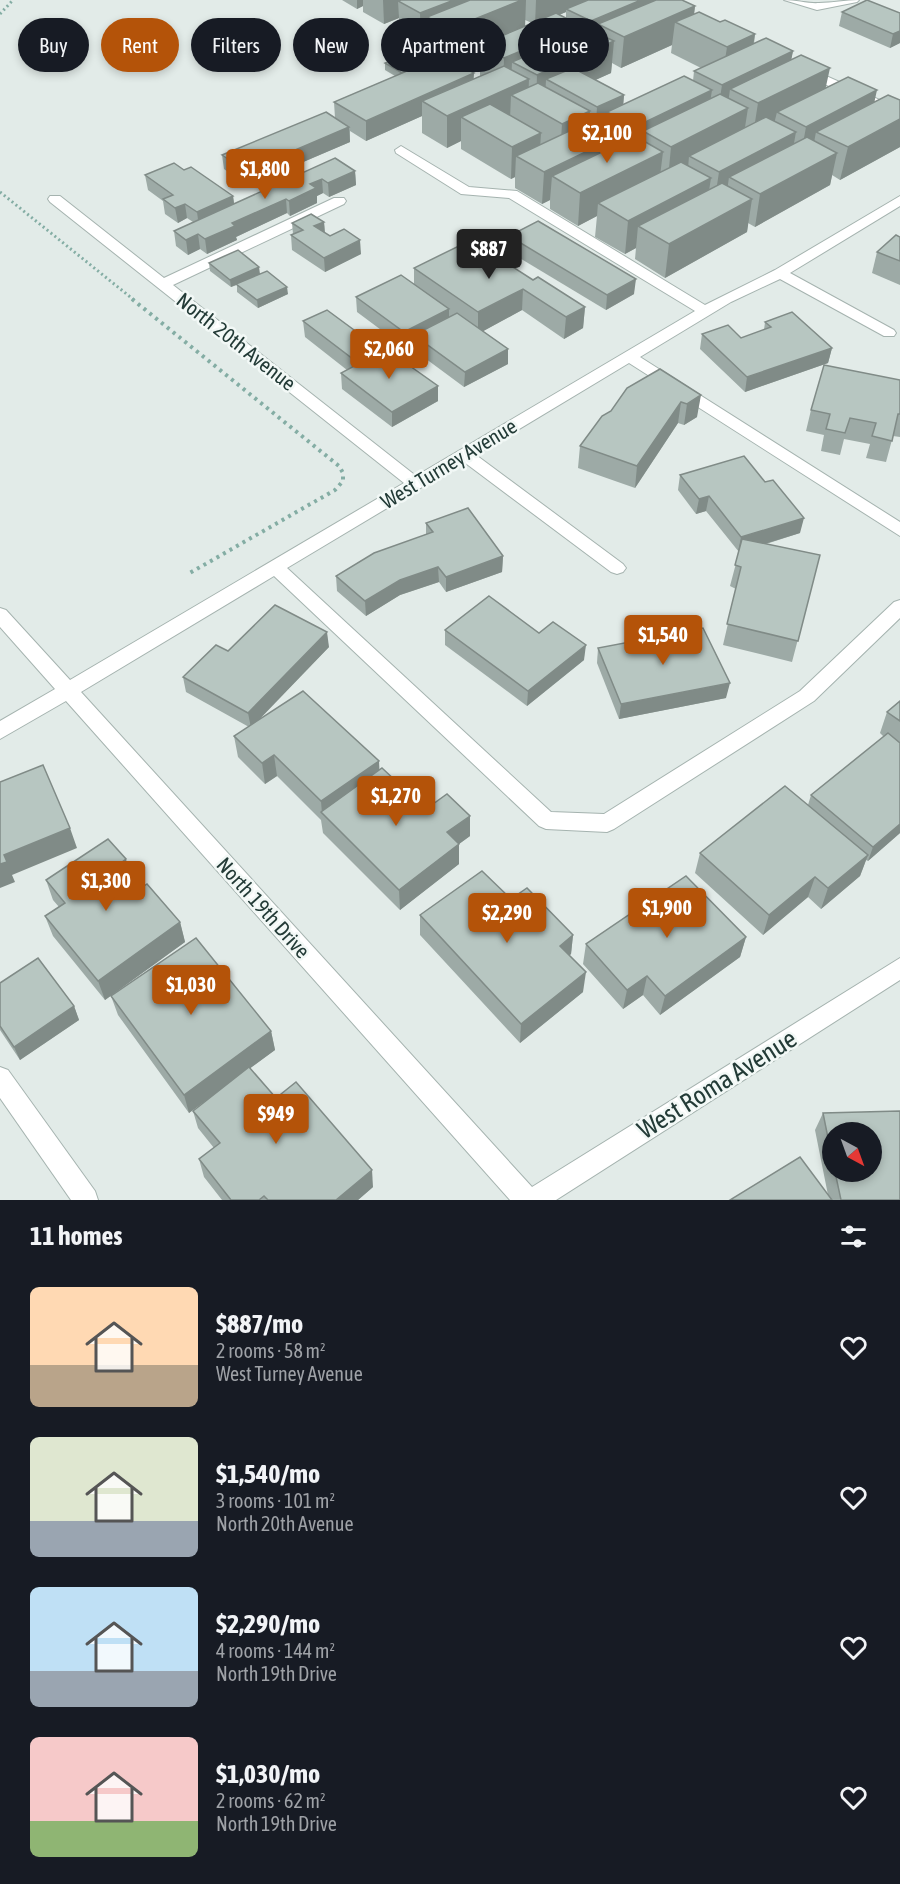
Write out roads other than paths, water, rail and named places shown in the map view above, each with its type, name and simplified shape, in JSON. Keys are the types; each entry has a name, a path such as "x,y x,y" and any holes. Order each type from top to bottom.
{"street":[{"path":"790,0 817,8 853,0"},
{"path":"793,64 900,114"},
{"path":"401,150 466,190 512,194 706,312"},
{"name":"North 20th Avenue","path":"55,199 416,484"},
{"name":"West Turney Avenue","path":"0,731 465,454 706,312 780,273 900,200"},
{"path":"163,284 339,201"},
{"path":"780,273 889,333"},
{"path":"630,357 900,530"},
{"path":"465,454 618,568"},
{"path":"275,567 546,820 608,823 807,696 900,607"},
{"name":"North 19th Drive","path":"0,615 527,1200"},
{"name":"West Roma Avenue","path":"534,1200 900,968"},
{"path":"0,1078 86,1200"}]}
